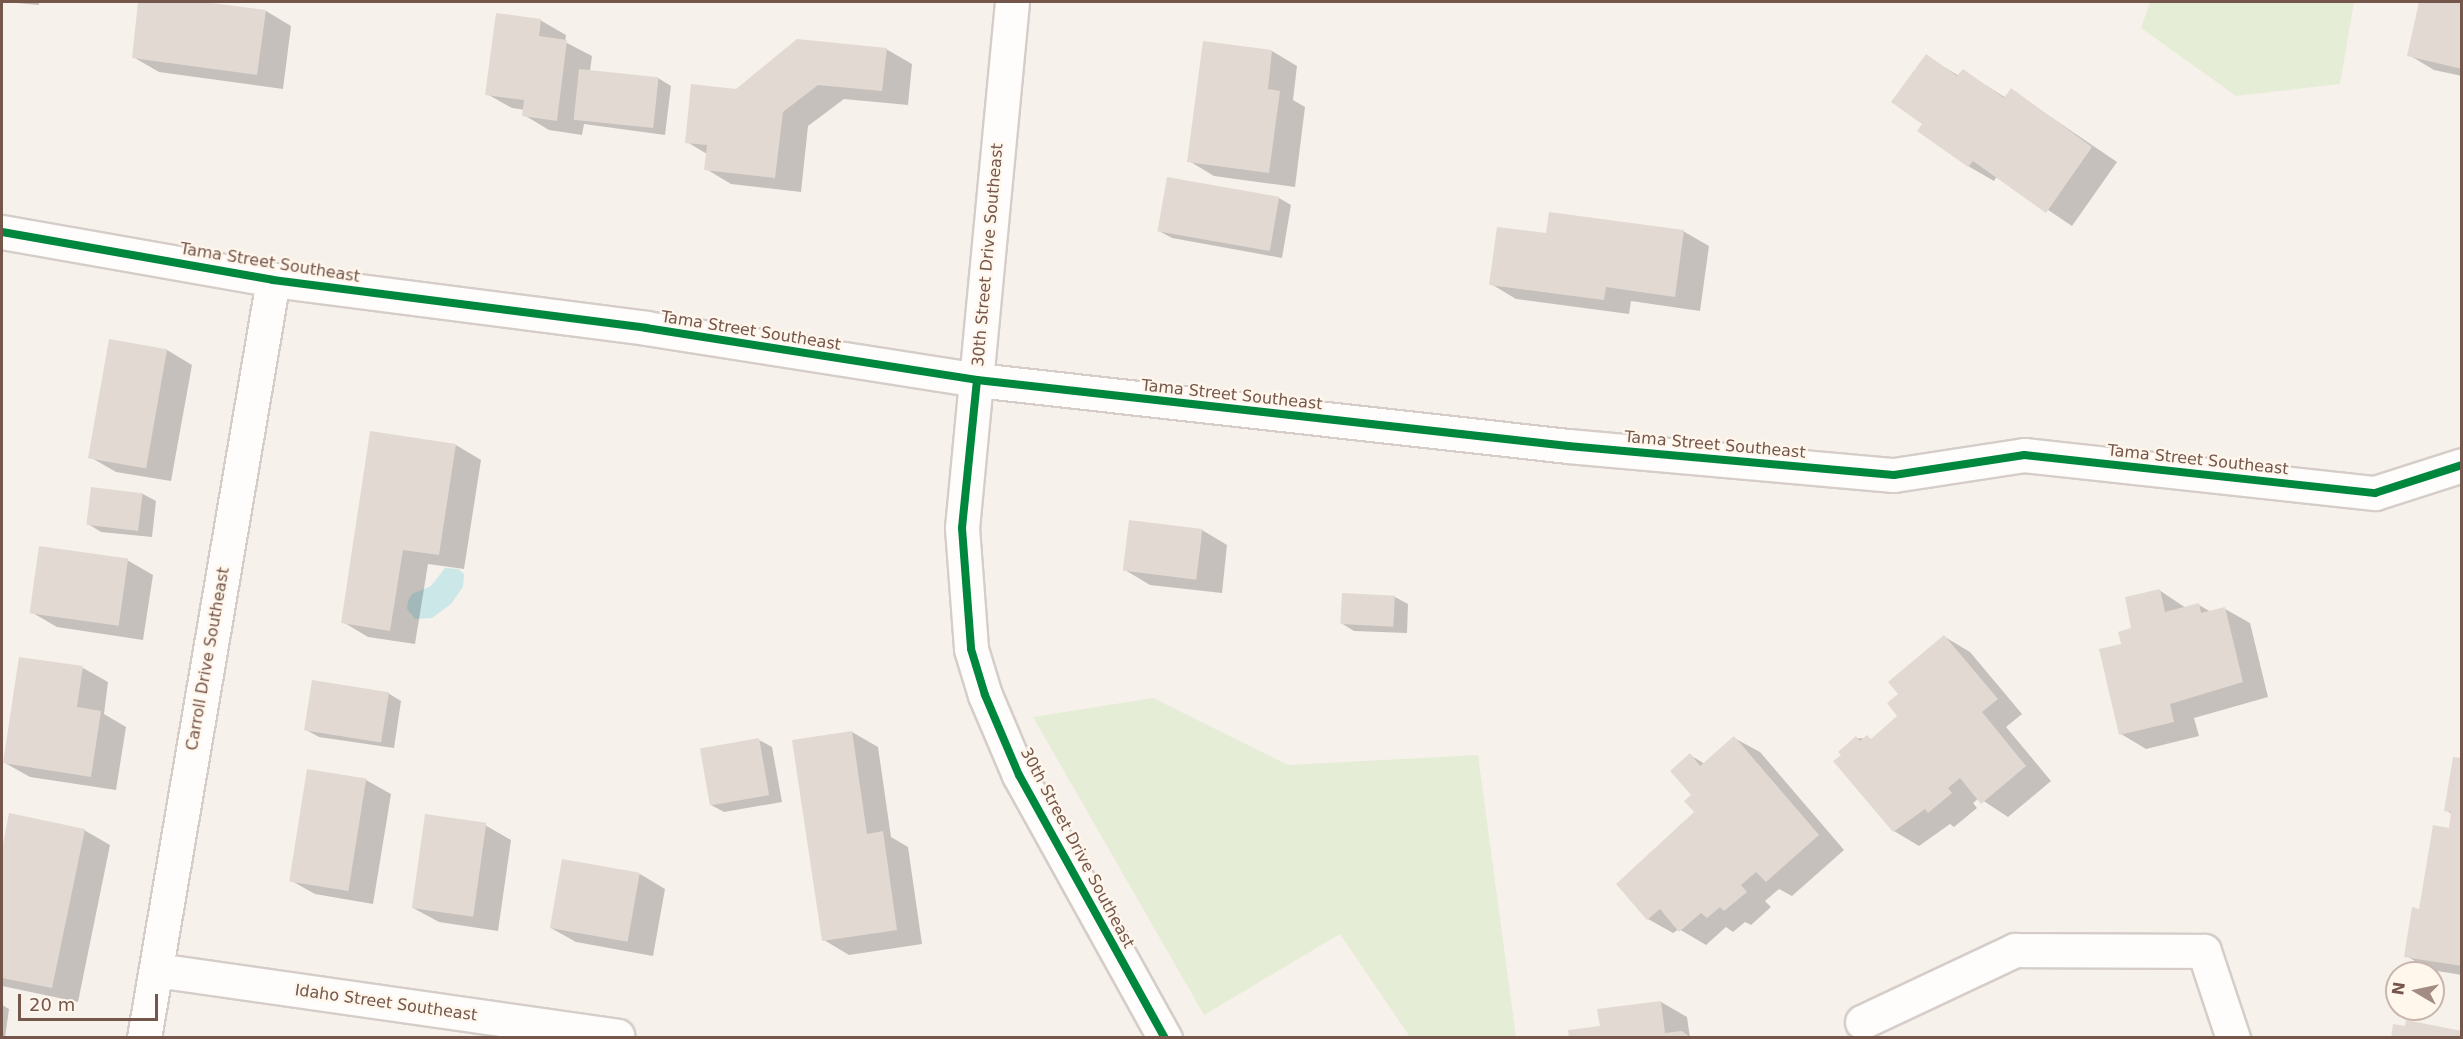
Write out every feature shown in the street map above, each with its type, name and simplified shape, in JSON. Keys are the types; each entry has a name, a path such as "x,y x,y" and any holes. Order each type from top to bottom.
{"street":[{"name":"30th Street Drive Southeast","path":"1012,2 962,528 971,649 985,695 1019,775 1165,1038"},
{"name":"Tama Street Southeast","path":"2,232 273,280 646,328 977,380 1568,446 1894,475 2024,455 2375,493 2462,465"},
{"name":"Carroll Drive Southeast","path":"144,1038 273,280"},
{"path":"1862,1022 2015,950 2204,951 2233,1038"},
{"name":"Idaho Street Southeast","path":"156,970 617,1036"}],"green space":[{"path":"2150,2 2354,2 2340,84 2236,96 2141,28"},
{"path":"1153,698 1288,765 1478,755 1516,1037 1410,1037 1340,934 1204,1015 1033,717"}],"water":[{"path":"445,568 458,569 464,574 463,587 451,604 432,618 415,619 407,609 412,594 431,586"}],"building":[{"path":"138,2 204,2 266,10 257,75 132,58"},
{"path":"2419,2 2462,2 2462,69 2407,56"},
{"path":"496,13 541,19 539,36 567,40 557,121 522,116 524,100 485,95"},
{"path":"797,39 887,48 882,91 818,85 783,112 775,178 704,170 707,145 685,143 691,84 736,89"},
{"path":"1203,41 1272,50 1268,89 1280,91 1269,173 1187,162"},
{"path":"1926,54 1957,76 1963,69 2004,98 2011,88 2092,147 2046,213 1973,161 1968,167 1917,131 1922,124 1891,102"},
{"path":"579,69 659,77 653,128 574,120"},
{"path":"1167,177 1279,197 1270,251 1157,231"},
{"path":"1549,212 1684,230 1675,297 1606,287 1604,300 1489,285 1497,227 1546,233"},
{"path":"109,339 167,349 146,468 88,458"},
{"path":"370,431 456,444 439,555 403,550 390,631 341,623"},
{"path":"91,487 143,493 138,531 86,525"},
{"path":"1129,520 1202,529 1196,580 1123,571"},
{"path":"39,546 128,559 119,626 30,613"},
{"path":"2160,589 2165,612 2199,603 2201,613 2225,607 2243,682 2170,704 2174,722 2119,735 2099,649 2121,644 2118,632 2131,628 2125,597"},
{"path":"1342,593 1395,596 1393,627 1340,624"},
{"path":"1944,635 1998,699 1982,712 2026,766 1981,804 1960,778 1948,788 1952,793 1928,813 1925,809 1893,832 1833,761 1841,755 1838,752 1856,736 1860,741 1867,735 1871,739 1897,716 1887,703 1898,694 1888,682"},
{"path":"19,657 83,666 77,707 101,711 91,777 3,763"},
{"path":"312,680 389,692 381,743 304,730"},
{"path":"852,731 867,834 883,831 897,930 822,941 792,740"},
{"path":"1734,736 1819,835 1766,882 1756,872 1741,885 1747,892 1724,911 1720,907 1707,918 1701,913 1679,932 1660,909 1647,920 1616,884 1694,812 1684,801 1691,795 1670,771 1690,753 1700,766"},
{"path":"759,738 769,795 710,806 700,748"},
{"path":"2453,757 2462,758 2462,966 2445,963 2445,961 2404,957 2412,907 2419,909 2433,825 2449,828 2451,812 2444,811"},
{"path":"307,769 366,778 348,891 289,882"},
{"path":"9,813 85,829 52,988 2,978 2,849"},
{"path":"425,814 486,823 473,917 412,908"},
{"path":"562,859 640,873 628,942 550,928"},
{"path":"1661,1001 1665,1033 1682,1031 1691,1038 1569,1038 1568,1030 1600,1026 1597,1009"},
{"path":"2406,1021 2411,1021 2462,1031 2462,1038 2391,1038 2393,1024 2405,1026"}],"cycle path":[{"path":"2,232 273,280 646,328 977,380 1568,446 1894,475 2024,455 2375,493 2462,465"},
{"path":"977,380 962,528 971,649 985,695 1019,775 1165,1038"}]}
